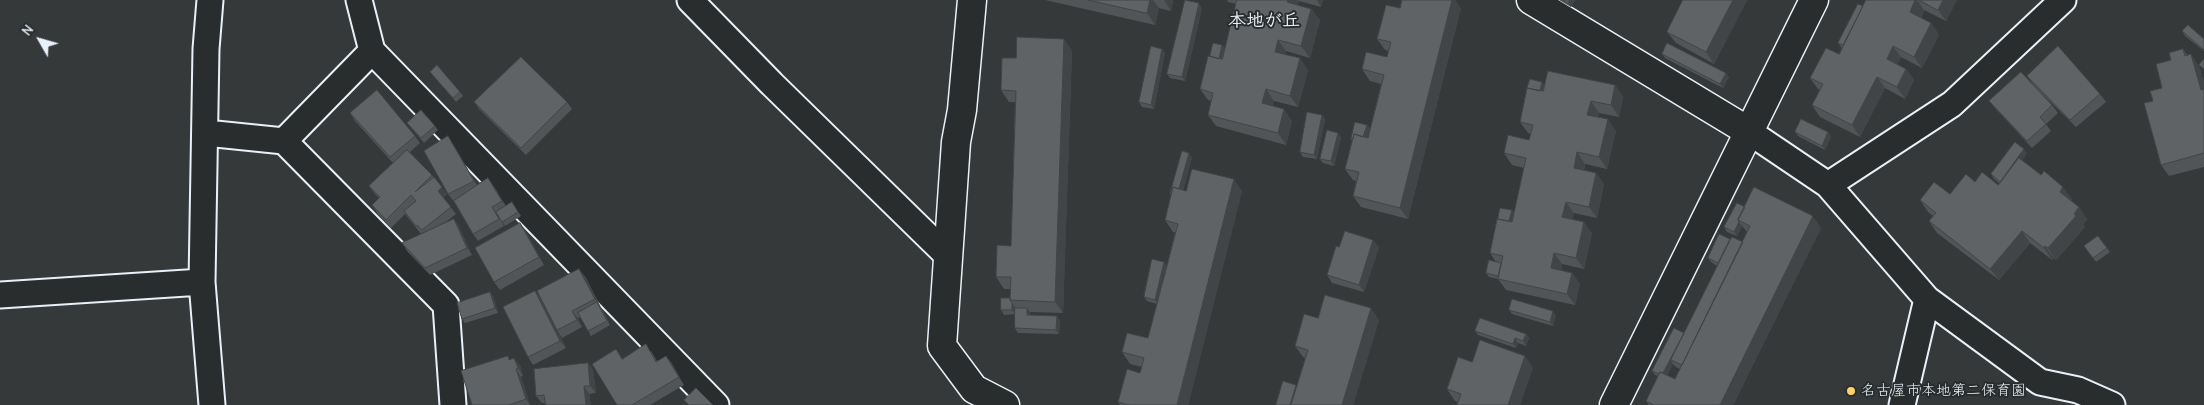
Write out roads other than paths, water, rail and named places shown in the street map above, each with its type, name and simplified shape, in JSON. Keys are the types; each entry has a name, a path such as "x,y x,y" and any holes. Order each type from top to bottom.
{"street":[{"path":"210,0 206,49 202,282 212,405"},
{"path":"359,0 372,51 716,405"},
{"path":"690,0 772,84 947,255"},
{"path":"972,0 962,110 956,142 942,346 974,389 1005,405"},
{"path":"1531,0 1748,131 1828,185 1928,299 2040,382 2078,390 2112,405"},
{"path":"1614,405 1814,0"},
{"path":"1828,185 1952,104 2063,0"},
{"path":"284,141 372,51"},
{"path":"206,133 284,141 446,305 454,405"},
{"path":"0,295 202,282"},
{"path":"1902,405 1928,299"}],"place":[{"name":"名古屋市本地第二保育園","path":"1851,391"}],"district":[{"name":"本地が丘","path":"1264,21"}]}
